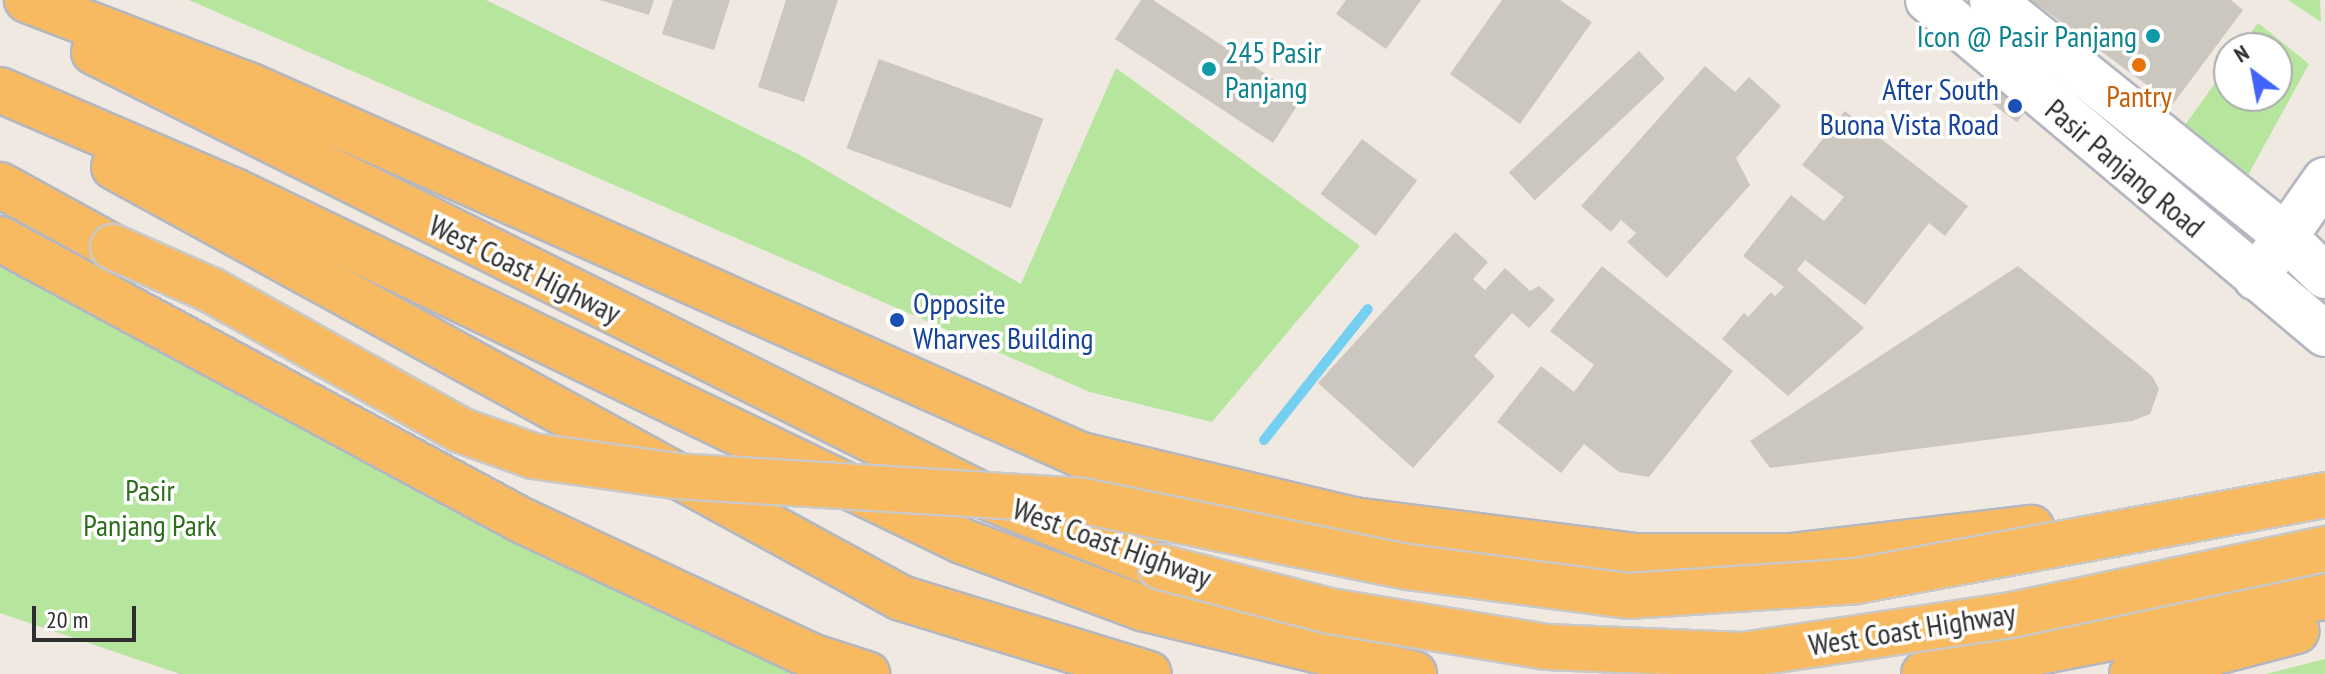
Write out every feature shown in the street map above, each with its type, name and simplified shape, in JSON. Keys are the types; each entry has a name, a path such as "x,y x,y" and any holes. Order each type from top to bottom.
{"highway":[{"path":"27,0 249,85 1081,455 1354,520 1636,556 1791,556 1947,541 2325,478"},
{"name":"West Coast Highway","path":"0,2 270,143 982,495 1161,567 1330,611 1547,647 1743,655 2016,614 2325,549"},
{"name":"West Coast Highway","path":"0,90 235,191 962,541 1142,608 1414,674"},
{"path":"0,104 901,598 1149,674"},
{"path":"0,185 113,247 211,290 460,430 533,456 675,476 1083,501 1408,567 1628,596 1857,581 2325,495"},
{"path":"0,239 521,520 814,657 867,674"},
{"name":"West Coast Highway","path":"1924,674 2325,597"},
{"path":"2132,674 2325,623"},
{"path":"2210,674 2325,640"}],"main road":[{"name":"Pasir Panjang Road","path":"1928,0 2325,334"},
{"name":"Pasir Panjang Road","path":"1992,0 2287,238 2325,276"},
{"path":"2256,278 2325,180"}],"green space":[{"path":"189,0 486,0 798,154 1021,284 1116,68 1360,246 1212,422 1090,392"},
{"path":"2288,0 2320,0 2321,22"},
{"path":"2258,23 2269,32 2252,32"},
{"path":"2293,51 2309,64 2293,93"},
{"path":"2213,86 2213,112 2283,112 2247,177 2185,125"},
{"name":"Pasir Panjang Park","path":"0,259 654,609 793,674 180,674 0,613"},
{"path":"2325,659 2325,674 2266,674"}],"building":[{"path":"600,0 654,0 649,15"},
{"path":"673,0 730,0 714,50 662,34"},
{"path":"786,0 838,0 804,102 758,87"},
{"name":"245 Pasir Panjang","path":"1141,0 1153,0 1302,98 1273,143 1115,39"},
{"path":"1346,0 1421,0 1386,49 1336,14"},
{"path":"1502,0 1560,0 1592,22 1520,124 1450,74"},
{"name":"Icon @ Pasir Panjang","path":"2031,0 2231,0 2243,10 2227,32 2213,32 2213,50 2173,104"},
{"path":"1639,51 1665,79 1535,200 1509,172"},
{"path":"879,59 1043,119 1011,208 847,148"},
{"path":"1705,66 1735,92 1749,77 1781,106 1736,158 1750,185 1667,278 1627,242 1636,233 1621,220 1611,232 1581,206"},
{"path":"2002,91 2027,110 2017,122 1992,104"},
{"path":"1845,111 1968,206 1945,236 1929,223 1865,305 1805,260 1797,270 1864,328 1788,396 1722,339 1744,313 1748,317 1771,292 1775,296 1784,287 1743,256 1791,195 1824,221 1844,197 1802,165"},
{"path":"1362,139 1417,181 1376,236 1320,194"},
{"path":"1455,232 1488,262 1473,279 1485,290 1505,268 1530,291 1539,286 1555,300 1529,328 1512,313 1474,356 1495,376 1413,468 1318,383"},
{"path":"1602,266 1733,371 1649,477 1619,472 1584,444 1561,473 1497,422 1541,366 1574,392 1594,365 1550,331"},
{"path":"2018,266 2152,376 2159,389 2150,414 2132,421 1770,468 1750,441"}],"waterway":[{"path":"1264,440 1368,309"}],"place":[{"name":"Icon @ Pasir Panjang","path":"2153,36"},
{"name":"Pantry","path":"2139,65"},
{"name":"245 Pasir Panjang","path":"1209,69"},
{"name":"After South Buona Vista Road","path":"2015,106"},
{"name":"Opposite Wharves Building","path":"897,320"}]}
